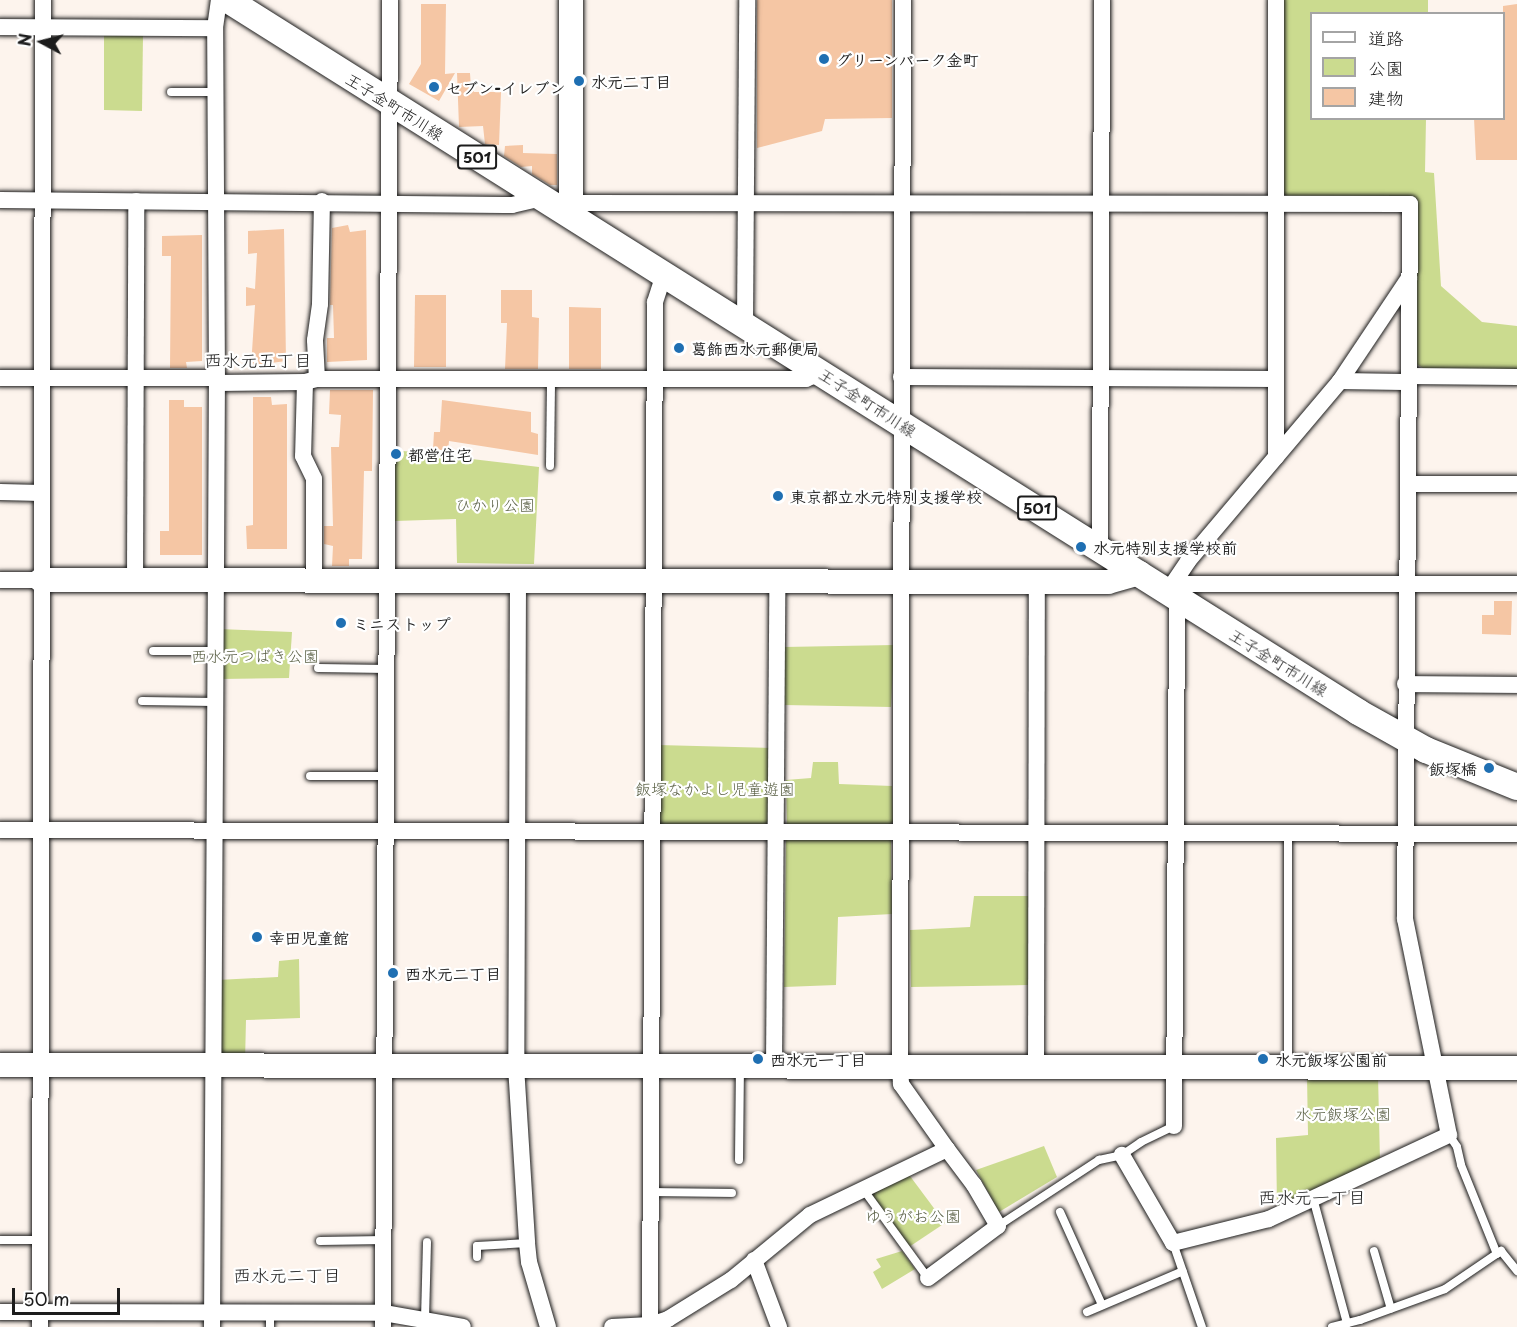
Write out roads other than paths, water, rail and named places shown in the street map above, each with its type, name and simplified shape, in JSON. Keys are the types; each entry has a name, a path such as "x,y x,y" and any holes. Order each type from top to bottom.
{"main road":[{"name":"王子金町市川線","path":"228,0 542,198 569,206 664,274 1172,591 1405,740 1517,788"}],"street":[{"path":"40,1320 40,493 43,0"},
{"path":"212,1320 217,380 215,28 219,0"},
{"path":"383,1320 390,0"},
{"path":"571,0 569,206 581,203 747,202 1410,204 1405,919 1449,1135 1269,1219 1173,1243 1122,1155"},
{"path":"745,325 747,0"},
{"path":"903,0 899,833 901,1084 974,1185 998,1226 928,1278"},
{"path":"1101,548 1102,0"},
{"path":"1276,0 1276,457"},
{"path":"0,27 215,28"},
{"path":"0,200 512,204 542,198"},
{"path":"135,580 136,201"},
{"path":"314,581 314,478 303,456 320,304 322,201"},
{"path":"650,1326 653,1192 651,1066 656,302 664,274"},
{"path":"1174,1126 1175,833 1172,591 1188,561 1340,381 1409,278"},
{"path":"0,378 311,381 806,379 813,376 817,369"},
{"path":"901,377 1275,379"},
{"path":"1340,381 1517,377"},
{"path":"1409,484 1517,484"},
{"path":"0,492 40,493"},
{"path":"0,580 1117,582 1140,573"},
{"path":"518,581 516,1066 529,1262 548,1327"},
{"path":"774,1068 777,582"},
{"path":"1036,1068 1037,582"},
{"path":"1172,591 1407,584 1517,584"},
{"path":"1405,684 1517,685"},
{"path":"0,830 1517,834"},
{"path":"0,1065 1517,1068"},
{"path":"612,1327 650,1326 668,1319 731,1280 810,1215 947,1149"},
{"path":"754,1260 779,1327"},
{"path":"0,1312 40,1320 425,1319 462,1327"}],"lane":[{"path":"171,92 216,92"},
{"path":"550,466 551,380"},
{"path":"153,651 214,651"},
{"path":"318,668 387,669"},
{"path":"142,702 214,702"},
{"path":"310,776 387,776"},
{"path":"1288,834 1288,1068"},
{"path":"739,1160 740,1068"},
{"path":"998,1226 1099,1160 1122,1155 1141,1142 1174,1126"},
{"path":"1449,1135 1457,1147 1461,1165 1497,1254"},
{"path":"863,1189 928,1278"},
{"path":"653,1192 732,1193"},
{"path":"1313,1198 1347,1323"},
{"path":"1060,1212 1102,1305"},
{"path":"0,1240 39,1240"},
{"path":"320,1241 384,1240"},
{"path":"425,1319 427,1242"},
{"path":"1173,1243 1202,1327"},
{"path":"477,1257 477,1246 527,1244"},
{"path":"1374,1251 1391,1309"},
{"path":"1335,1327 1445,1289 1501,1251 1517,1271"},
{"path":"1087,1312 1183,1271"}],"place":[{"name":"グリーンパーク金町","path":"824,59"},
{"name":"水元二丁目","path":"579,81"},
{"name":"セブン-イレブン","path":"434,87"},
{"name":"葛飾西水元郵便局","path":"679,348"},
{"name":"都営住宅","path":"396,454"},
{"name":"東京都立水元特別支援学校","path":"778,496"},
{"name":"水元特別支援学校前","path":"1081,547"},
{"name":"ミニストップ","path":"341,623"},
{"name":"飯塚橋","path":"1489,768"},
{"name":"幸田児童館","path":"257,937"},
{"name":"西水元二丁目","path":"393,973"},
{"name":"西水元一丁目","path":"758,1059"},
{"name":"水元飯塚公園前","path":"1263,1059"}],"district":[{"name":"西水元五丁目","path":"258,360"},
{"name":"西水元一丁目","path":"1312,1197"},
{"name":"西水元二丁目","path":"287,1275"}],"park label":[{"name":"ひかり公園","path":"495,504"},
{"name":"西水元つばき公園","path":"255,655"},
{"name":"飯塚なかよし児童遊園","path":"715,788"},
{"name":"水元飯塚公園","path":"1343,1113"},
{"name":"ゆうがお公園","path":"913,1215"}]}
